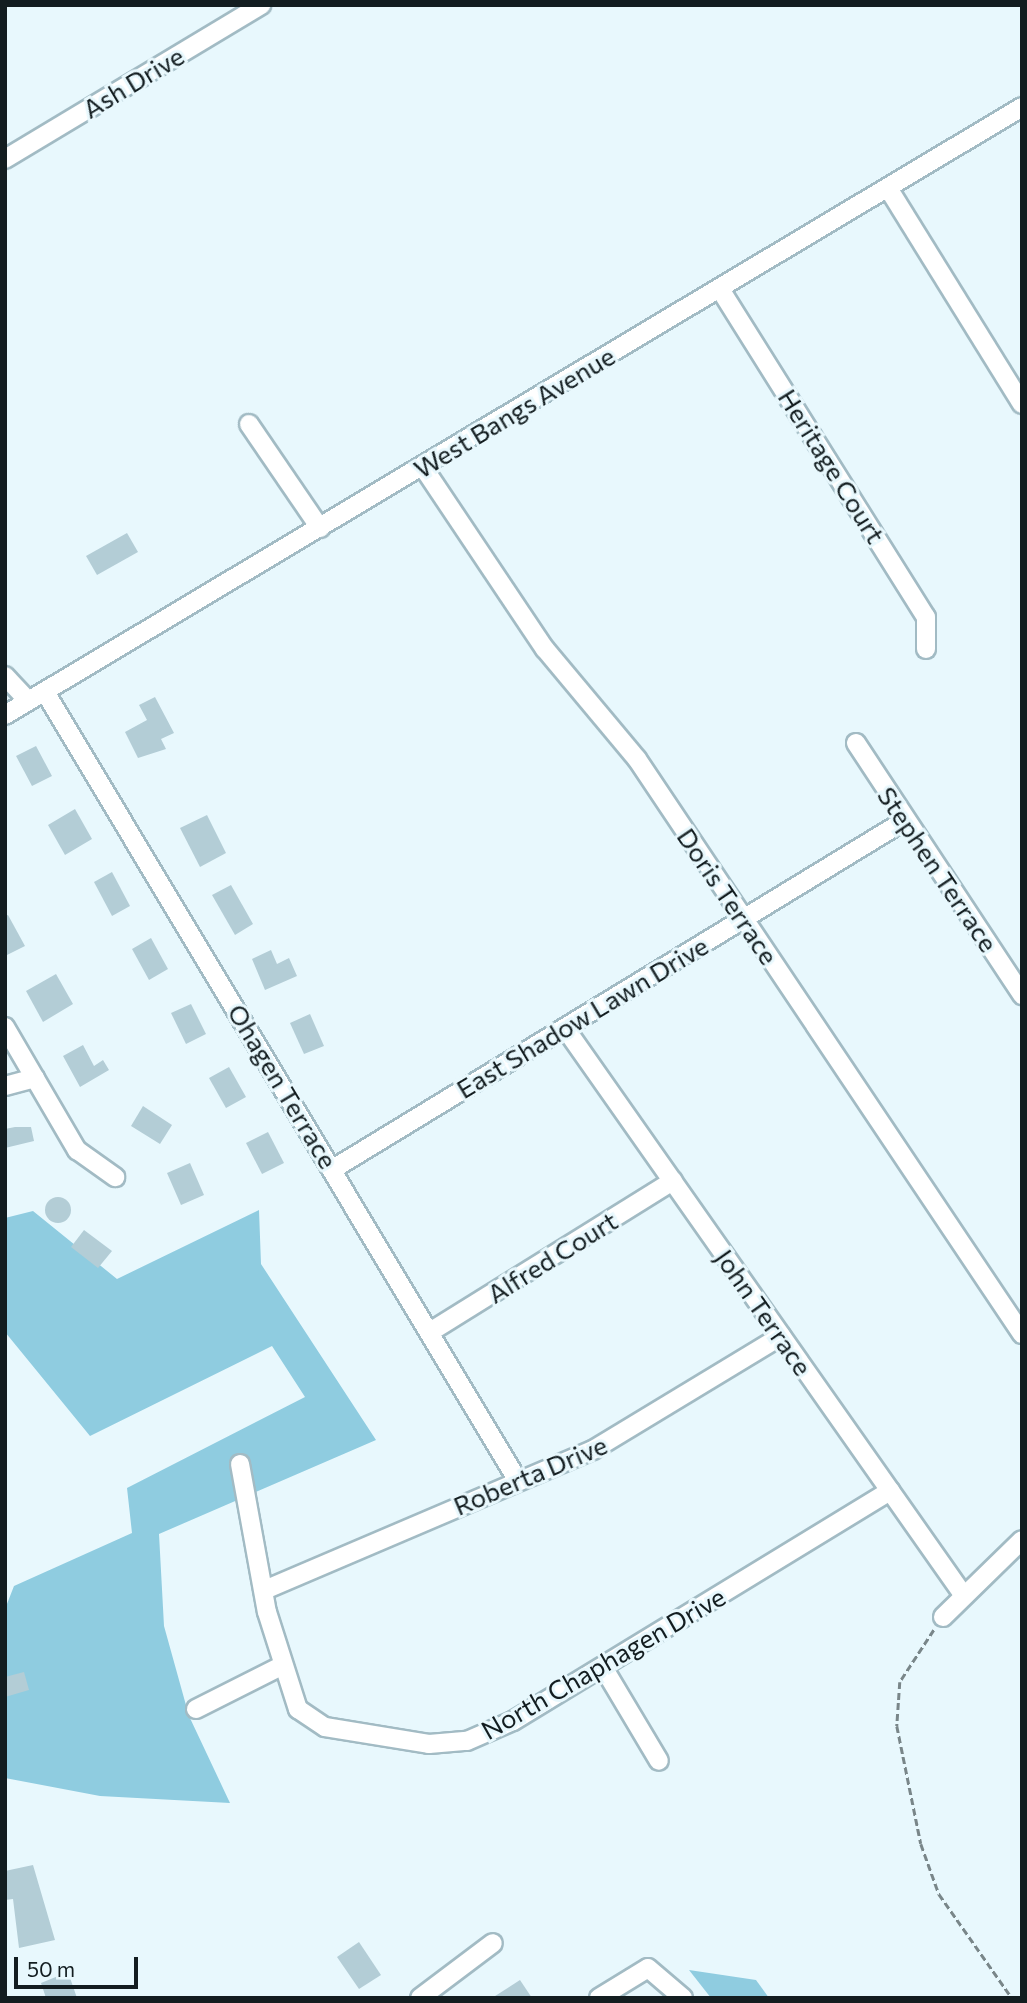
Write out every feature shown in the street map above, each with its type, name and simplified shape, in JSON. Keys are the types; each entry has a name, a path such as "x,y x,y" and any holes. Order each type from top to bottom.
{"street":[{"name":"Ash Drive","path":"5,159 261,5"},
{"name":"West Bangs Avenue","path":"5,715 1022,107"},
{"path":"888,188 1022,404"},
{"name":"Heritage Court","path":"720,289 926,617 926,649"},
{"path":"249,424 320,528"},
{"name":"Doris Terrace","path":"423,467 526,624 637,760 1022,1334"},
{"path":"5,676 28,701"},
{"name":"Ohagen Terrace","path":"46,692 519,1481"},
{"name":"Stephen Terrace","path":"856,743 904,821 1022,995"},
{"name":"East Shadow Lawn Drive","path":"333,1169 904,821"},
{"path":"5,1027 81,1155 115,1177"},
{"name":"John Terrace","path":"565,1028 964,1596"},
{"path":"5,1086 36,1078"},
{"name":"Alfred Court","path":"430,1332 673,1181"},
{"name":"Roberta Drive","path":"267,1589 614,1439 780,1336"},
{"name":"North Chaphagen Drive","path":"240,1464 281,1666 298,1709 325,1727 446,1744 493,1731 603,1667 890,1491"},
{"path":"943,1617 1022,1540"},
{"path":"196,1709 281,1666"},
{"path":"603,1667 659,1761"},
{"path":"420,1998 493,1943"},
{"path":"599,1998 648,1968 668,1978 683,1998"}],"path":[{"path":"943,1617 900,1682 897,1726 921,1844 939,1894 1012,1998"}],"shaded area":[{"path":"259,1210 261,1264 376,1440 159,1534 164,1626 189,1716 230,1803 100,1796 5,1778 5,1609 14,1586 132,1533 127,1488 305,1397 272,1346 90,1436 5,1332 5,1218 33,1211 117,1279"},
{"path":"689,1970 756,1980 769,1998 711,1998"}],"building":[{"path":"127,533 138,552 97,575 86,556"},
{"path":"155,697 174,733 161,739 166,749 138,758 125,732 147,720 139,705"},
{"path":"36,746 52,776 32,786 16,756"},
{"path":"75,809 92,839 65,855 48,825"},
{"path":"207,815 226,853 200,867 180,828"},
{"path":"112,872 130,906 112,916 94,882"},
{"path":"231,885 253,924 235,935 212,895"},
{"path":"8,915 25,946 5,956 5,916"},
{"path":"151,938 168,969 149,980 132,949"},
{"path":"271,950 277,964 289,958 297,976 265,990 252,959"},
{"path":"56,974 73,1004 43,1022 26,991"},
{"path":"191,1004 206,1034 186,1044 171,1013"},
{"path":"310,1014 324,1046 304,1054 290,1023"},
{"path":"83,1045 94,1066 103,1060 109,1070 80,1087 63,1056"},
{"path":"229,1067 246,1097 226,1108 209,1078"},
{"path":"143,1106 172,1125 160,1144 131,1126"},
{"path":"31,1127 34,1141 5,1148 5,1129"},
{"path":"268,1132 284,1163 262,1174 246,1143"},
{"path":"190,1163 204,1195 181,1205 167,1173"},
{"path":"58,1197 67,1201 71,1210 67,1219 58,1223 49,1219 45,1210 49,1201"},
{"path":"84,1230 112,1251 98,1268 71,1247"},
{"path":"24,1672 29,1690 5,1697 5,1677"},
{"path":"33,1865 55,1940 19,1948 13,1899 5,1900 5,1871"},
{"path":"359,1942 381,1975 359,1989 337,1957"},
{"path":"68,1972 77,1998 46,1998 41,1983"},
{"path":"520,1980 532,1998 492,1998"}]}
